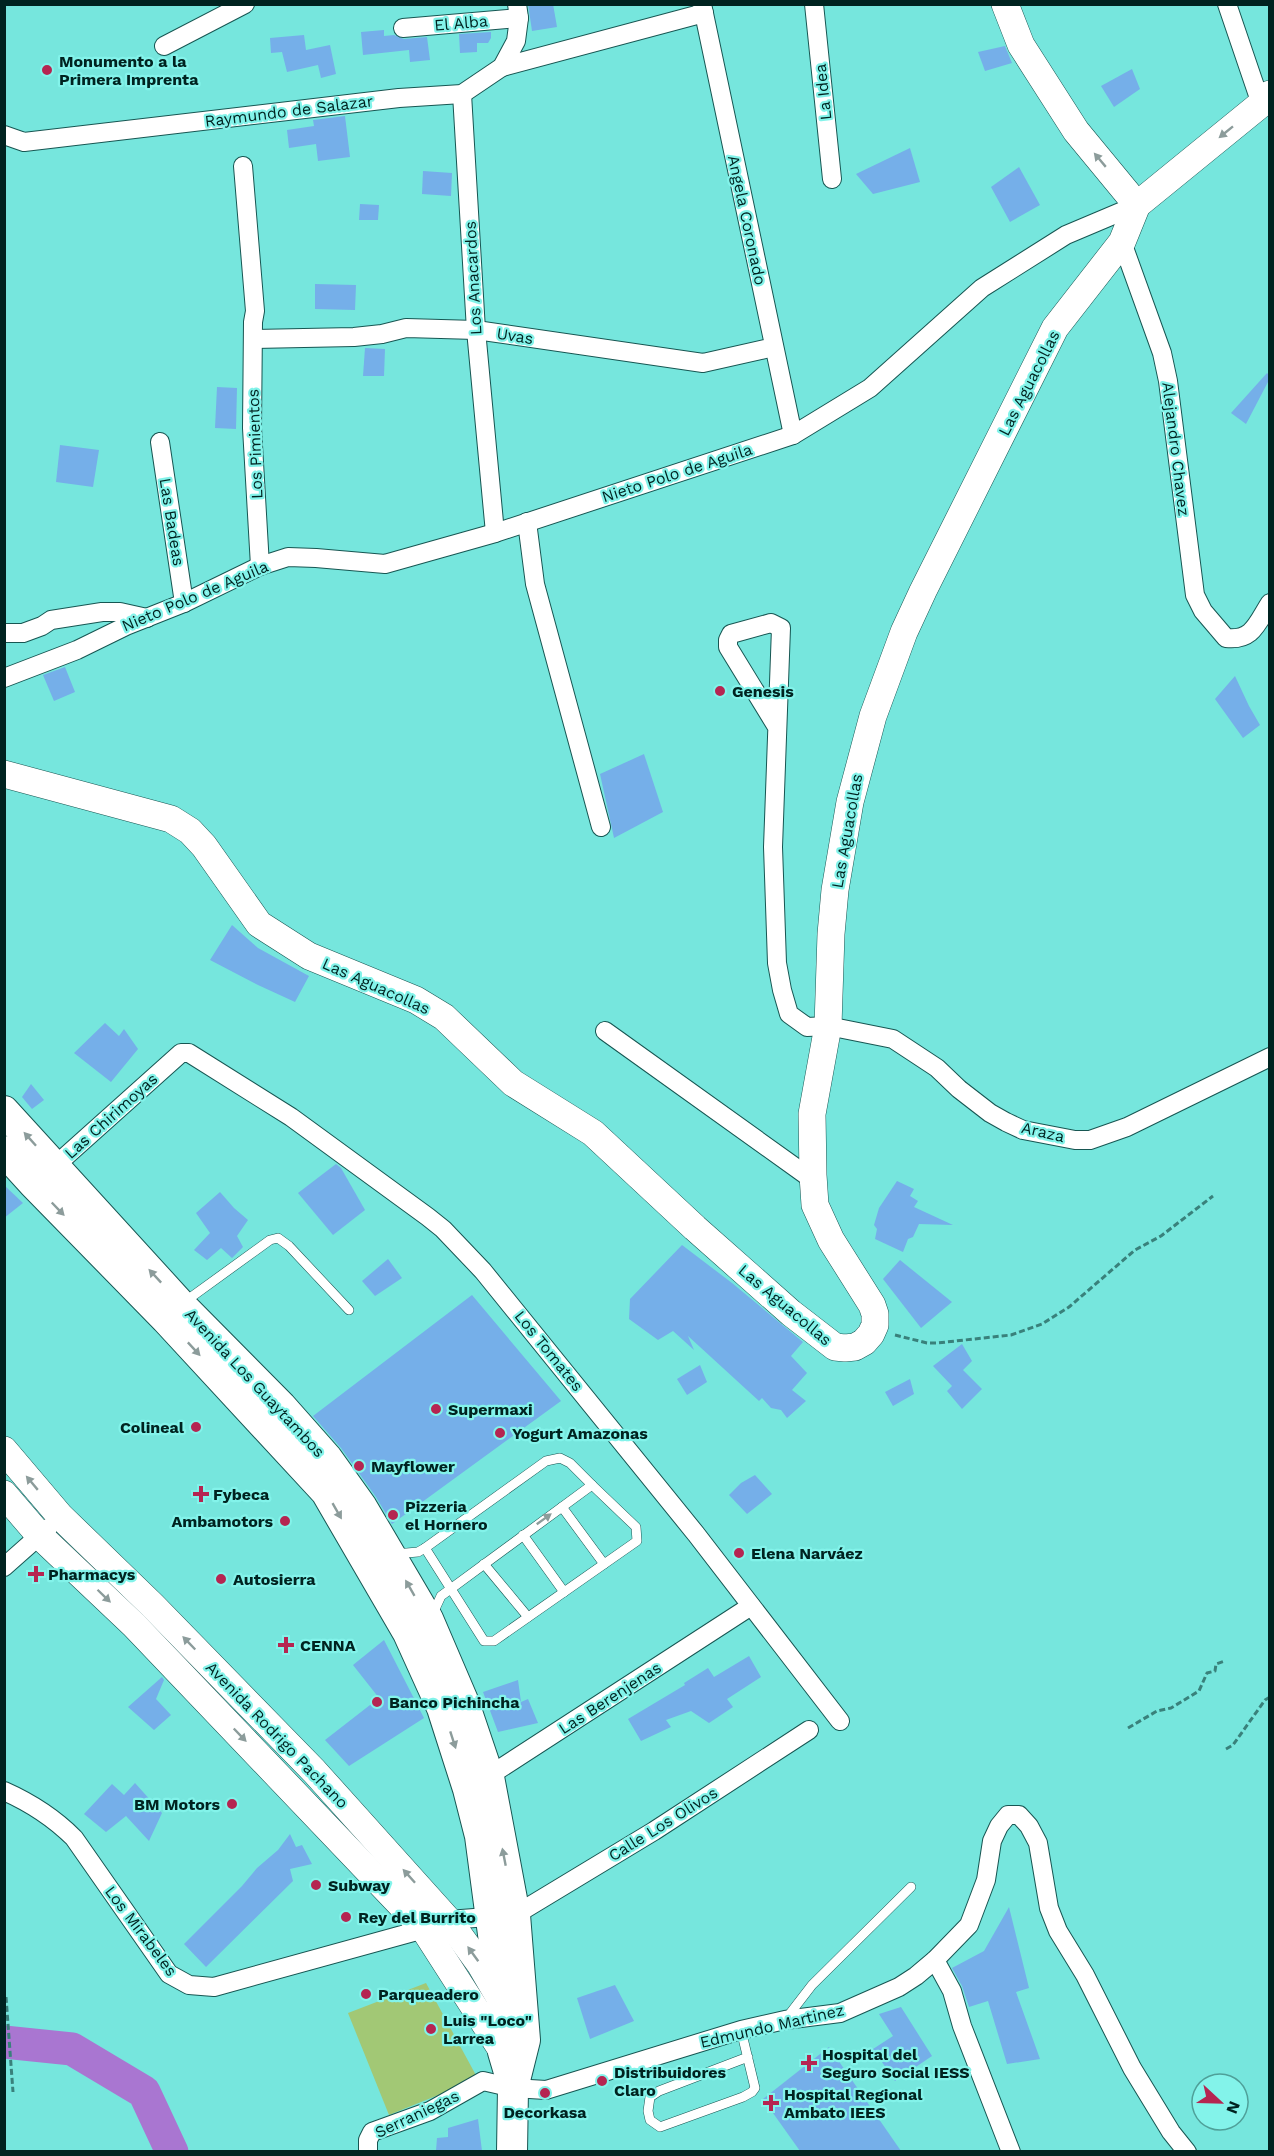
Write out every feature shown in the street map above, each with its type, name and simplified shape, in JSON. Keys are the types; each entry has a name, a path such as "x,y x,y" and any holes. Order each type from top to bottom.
{"main road":[{"name":"Avenida Los Guaytambos","path":"4,1111 44,1175 174,1312 281,1406 319,1468 326,1492 436,1638 442,1708 478,1783"},
{"name":"Avenida Los Guaytambos","path":"4,1151 44,1175"},
{"name":"Avenida Los Guaytambos","path":"319,1468 362,1507 436,1638 464,1703 503,1916 514,2046 513,2088"},
{"name":"Avenida Los Guaytambos","path":"503,1916 502,2002 514,2046"},
{"path":"512,2151 513,2088"}],"street":[{"path":"164,46 245,4"},
{"name":"La Idea","path":"813,4 832,179"},
{"path":"1005,4 1021,45 1076,131 1137,205"},
{"path":"1227,4 1265,99"},
{"path":"462,94 501,67 703,9"},
{"name":"Angela Coronado","path":"703,9 793,435"},
{"path":"501,67 516,41 518,11"},
{"name":"El Alba","path":"403,28 518,11"},
{"name":"Raymundo de Salazar","path":"4,135 24,142 399,98 462,94"},
{"name":"Los Anacardos","path":"462,94 476,330 495,533"},
{"name":"Nieto Polo de Aguila","path":"4,678 184,603 260,566 288,557 385,564 495,533 793,435 870,388 982,288 1066,235 1137,205 1265,99"},
{"name":"Los Pimientos","path":"243,166 255,311 252,428 260,566"},
{"name":"Las Aguacollas","path":"4,774 171,819 190,831 204,846 259,924 309,956 416,1000 444,1017 513,1083 593,1133 791,1313 830,1344 840,1348 855,1347 868,1338 873,1330 874,1310 822,1223 815,1205 812,1114 828,1026 833,912 850,802 870,726 888,674 922,591 1055,328 1122,242 1137,205"},
{"name":"Alejandro Chavez","path":"1122,242 1162,353 1168,381 1195,595 1203,611 1226,638 1239,640 1250,634 1269,603"},
{"name":"Uvas","path":"253,331 354,337 382,334 406,328 476,330 703,363 774,347"},
{"name":"Las Badeas","path":"160,442 184,603"},
{"path":"527,522 535,584 601,827"},
{"path":"4,633 22,633 51,620 102,612 120,612 147,618"},
{"name":"Araza","path":"777,727 728,647 731,634 771,623 781,628 773,847 777,963 789,1014 807,1027 828,1026 893,1039 936,1068 959,1089 1006,1122 1023,1130 1075,1140 1090,1140 1127,1127 1269,1057"},
{"path":"606,1031 813,1180"},
{"name":"Las Chirimoyas","path":"44,1175 182,1053 189,1053"},
{"name":"Los Tomates","path":"189,1053 291,1117 392,1189 443,1229 483,1270 752,1606 840,1721"},
{"name":"Avenida Rodrigo Pachano","path":"4,1450 60,1516 152,1605 314,1771 436,1924 464,1987 514,2046"},
{"name":"Avenida Rodrigo Pachano","path":"4,1494 40,1536 134,1625 293,1790 480,1964 502,2002"},
{"path":"4,1568 60,1516"},
{"path":"134,1625 152,1605"},
{"name":"Las Berenjenas","path":"478,1783 752,1606"},
{"name":"Calle Los Olivos","path":"503,1916 654,1831 808,1730"},
{"path":"293,1790 314,1771"},
{"name":"Los Mirabeles","path":"4,1791 40,1809 74,1838 169,1974 189,1985 214,1987 436,1924 503,1916"},
{"name":"Edmundo Martinez","path":"513,2088 546,2090 741,2030 785,2020 840,2013 871,2001 908,1982 935,1960 969,1925 986,1880 992,1841 999,1826 1008,1815 1019,1815 1029,1826 1038,1844 1049,1908 1058,1931 1085,1975 1132,2068 1170,2132 1186,2151"},
{"path":"935,1960 952,1991 962,2026 1011,2151"},
{"name":"Serraniegas","path":"368,2151 368,2140 372,2132 430,2111 483,2081 513,2088"}],"lane":[{"path":"174,1312 270,1240 278,1238 289,1246 349,1310"},
{"path":"390,1554 418,1552 546,1461 560,1458 570,1463 636,1527 638,1533 637,1541 494,1641 484,1641 425,1548"},
{"path":"436,1638 435,1608 441,1596 592,1485"},
{"path":"562,1506 604,1564"},
{"path":"523,1535 564,1592"},
{"path":"484,1564 528,1617"},
{"path":"785,2020 812,1985 911,1887"},
{"path":"741,2030 748,2057 755,2088 752,2092 660,2127 650,2120 648,2111 650,2097 659,2091 748,2057"}],"path":[{"path":"873,1330 927,1343 1011,1335 1028,1330 1069,1307 1134,1250 1161,1236 1213,1196"},
{"path":"1128,1728 1157,1711 1171,1708 1199,1691 1207,1673 1215,1671 1216,1664 1225,1660"},
{"path":"1226,1749 1233,1746 1264,1700 1269,1697"},
{"path":"6,1997 13,2092"}],"green space":[{"path":"426,1983 478,2079 389,2115 348,2013"}],"building":[{"path":"528,4 553,4 557,27 532,31"},
{"path":"384,30 384,36 394,35 404,39 427,37 430,60 410,62 409,50 363,55 361,32"},
{"path":"491,32 488,43 477,43 477,52 460,53 459,34"},
{"path":"304,35 306,50 330,45 336,74 321,78 318,65 287,72 282,52 271,53 270,38"},
{"path":"1005,46 1012,63 985,71 978,52"},
{"path":"1132,69 1140,89 1114,107 1101,86"},
{"path":"345,116 350,157 318,161 316,144 289,148 287,130 314,126 313,120"},
{"path":"910,148 920,182 873,194 856,174"},
{"path":"1019,167 1040,205 1010,222 991,187"},
{"path":"423,171 452,173 451,196 422,194"},
{"path":"360,204 379,205 378,220 359,220"},
{"path":"315,284 356,285 355,310 315,309"},
{"path":"365,348 385,349 384,376 363,376"},
{"path":"1267,373 1269,380 1246,424 1231,413"},
{"path":"217,387 237,388 236,429 215,428"},
{"path":"60,445 99,450 93,487 56,482"},
{"path":"65,667 75,692 54,701 43,675"},
{"path":"1235,676 1260,725 1243,738 1215,699"},
{"path":"644,754 663,812 614,838 600,774"},
{"path":"232,925 258,948 309,976 295,1002 210,960"},
{"path":"105,1023 119,1036 124,1029 138,1049 111,1082 74,1053"},
{"path":"31,1084 44,1100 32,1109 22,1097"},
{"path":"336,1164 341,1168 365,1210 333,1235 298,1193"},
{"path":"897,1181 914,1189 910,1196 918,1201 914,1207 953,1225 919,1224 913,1237 908,1239 903,1252 875,1239 877,1229 874,1225 879,1208"},
{"path":"4,1185 23,1203 4,1218"},
{"path":"220,1192 248,1220 237,1236 243,1247 232,1258 221,1248 207,1260 194,1250 210,1233 196,1213"},
{"path":"682,1245 803,1342 791,1356 807,1373 792,1390 806,1401 787,1418 781,1410 771,1408 762,1398 759,1401 688,1336 694,1350 673,1331 658,1340 629,1319 630,1299"},
{"path":"388,1259 402,1278 375,1296 362,1281"},
{"path":"900,1260 952,1302 921,1328 883,1279"},
{"name":"Supermaxi","path":"472,1295 561,1401 392,1524 341,1448 313,1416"},
{"path":"962,1344 972,1361 963,1370 982,1389 962,1409 947,1391 952,1386 933,1366"},
{"path":"700,1365 707,1382 687,1395 677,1379"},
{"path":"910,1379 914,1394 893,1406 885,1392"},
{"path":"755,1475 772,1494 747,1514 729,1495 741,1483"},
{"path":"384,1640 424,1718 349,1766 325,1740 379,1698 353,1665"},
{"path":"749,1656 761,1677 727,1699 733,1707 709,1723 691,1711 666,1720 671,1727 641,1741 628,1719 685,1685 684,1683 708,1668 714,1677"},
{"path":"162,1677 164,1680 156,1699 171,1715 154,1730 128,1707"},
{"path":"518,1680 521,1702 528,1699 538,1723 498,1732 483,1692"},
{"path":"135,1783 162,1813 149,1841 126,1816 106,1832 84,1814 112,1784 124,1795"},
{"path":"290,1834 296,1847 302,1845 312,1864 290,1869 293,1881 206,1967 184,1944 257,1868 278,1850"},
{"path":"1009,1907 1029,1988 1016,1992 1040,2059 1007,2064 988,2001 969,2007 962,1986 952,1968 984,1951"},
{"path":"615,1985 634,2021 590,2039 577,1998"},
{"path":"901,2007 932,2056 895,2081 873,2049 893,2036 879,2014"},
{"path":"829,2047 901,2151 800,2151 763,2099"},
{"path":"478,2119 482,2151 436,2151 437,2138 448,2137 448,2128"}],"waterway":[{"path":"4,2042 72,2049 144,2092 172,2152"}],"place":[{"name":"Monumento a la Primera Imprenta","path":"47,70"},
{"name":"Genesis","path":"720,691"},
{"name":"Supermaxi","path":"436,1409"},
{"name":"Colineal","path":"196,1427"},
{"name":"Yogurt Amazonas","path":"500,1433"},
{"name":"Mayflower","path":"359,1466"},
{"name":"Fybeca","path":"201,1494"},
{"name":"Pizzeria el Hornero","path":"393,1515"},
{"name":"Ambamotors","path":"285,1521"},
{"name":"Elena Narváez","path":"739,1553"},
{"name":"Pharmacys","path":"36,1574"},
{"name":"Autosierra","path":"221,1579"},
{"name":"CENNA","path":"286,1645"},
{"name":"Banco Pichincha","path":"377,1702"},
{"name":"BM Motors","path":"232,1804"},
{"name":"Subway","path":"316,1885"},
{"name":"Rey del Burrito","path":"346,1917"},
{"name":"Parqueadero","path":"366,1994"},
{"name":"Luis \"Loco\" Larrea","path":"431,2029"},
{"name":"Hospital del Seguro Social IESS","path":"809,2063"},
{"name":"Distribuidores Claro","path":"602,2081"},
{"name":"Decorkasa","path":"545,2093"},
{"name":"Hospital Regional Ambato IEES","path":"771,2103"}]}
